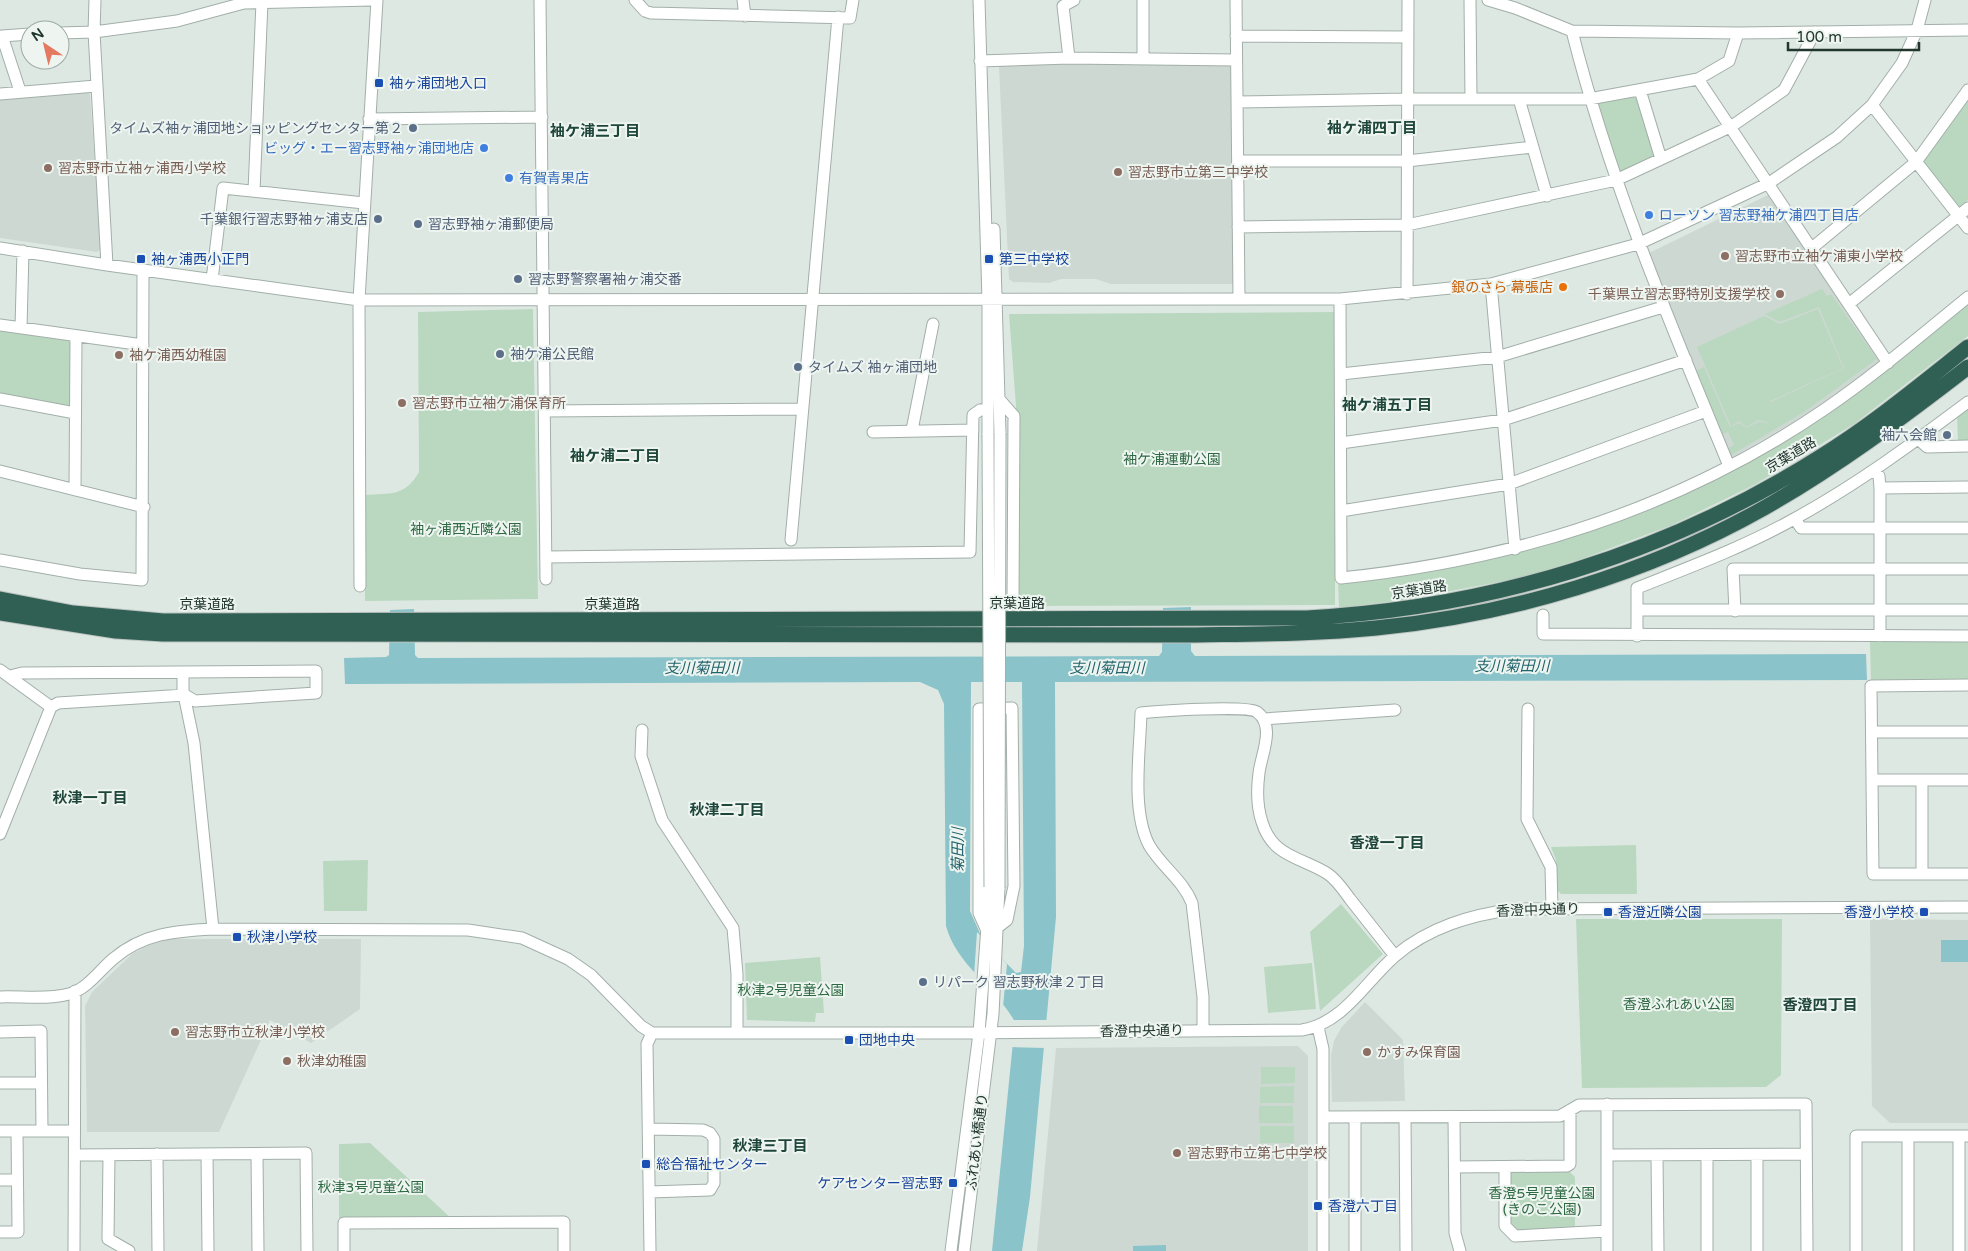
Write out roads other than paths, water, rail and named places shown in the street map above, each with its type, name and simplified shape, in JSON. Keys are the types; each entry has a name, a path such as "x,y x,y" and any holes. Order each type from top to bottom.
{"highway":[{"name":"京葉道路","path":"420,628 1158,618 1307,618 1387,612 1502,591 1596,564 1668,536 1780,481 1821,457 1862,428 1968,346"},
{"name":"京葉道路","path":"0,613 116,631 162,634 420,628 1157,636 1307,633 1378,628 1518,603 1607,576 1689,544 1770,504 1853,453 1968,367"},
{"name":"京葉道路","path":"0,600 73,613 129,619 382,628"}],"street":[{"path":"95,0 96,86 107,265"},
{"path":"70,33 94,32 177,21 244,3 371,0"},
{"path":"360,586 359,300 377,0"},
{"path":"540,0 546,579"},
{"path":"635,0 645,11 651,13 850,18 853,0"},
{"path":"743,0 745,16"},
{"path":"979,0 984,61 992,300 1000,433 995,888 992,929 980,1013 985,1032"},
{"path":"984,61 986,0"},
{"path":"1069,58 1064,6 1074,0"},
{"path":"1143,0 1143,59"},
{"path":"1236,0 1239,299"},
{"path":"1407,294 1408,0"},
{"path":"1470,0 1471,99"},
{"path":"1488,0 1515,8 1572,31 1738,33 1968,30"},
{"path":"0,248 359,300 1340,299 1407,294 1491,284 1638,244 1769,183 1837,137 1872,105 1893,79 1917,30 1925,0"},
{"path":"254,191 262,2"},
{"path":"791,540 811,300 838,17"},
{"path":"1572,31 1589,99 1638,244 1729,466"},
{"path":"1238,228 1407,225 1616,180 1732,126 1784,90 1814,32"},
{"path":"1237,102 1407,99 1589,99 1698,79 1729,61 1738,33"},
{"path":"20,35 2,36 20,91"},
{"path":"1236,36 1408,37"},
{"path":"984,61 1069,58 1236,60"},
{"path":"1698,79 1732,126 1888,363"},
{"path":"0,94 96,86"},
{"path":"1640,90 1661,159"},
{"path":"1812,248 1916,162 1968,90"},
{"path":"1519,99 1547,196"},
{"path":"1872,105 1968,228"},
{"path":"369,119 542,117"},
{"path":"1238,161 1407,161 1533,146"},
{"path":"212,280 223,188 364,203"},
{"path":"1850,303 1968,208"},
{"path":"22,328 23,251"},
{"path":"0,560 80,574 142,580 144,507 143,270"},
{"path":"1491,284 1515,549"},
{"path":"1340,299 1341,578 1400,572 1551,540 1688,487 1729,466 1805,422 1888,363 1968,297"},
{"path":"992,300 988,435 995,888"},
{"path":"1341,374 1498,357 1663,307"},
{"path":"912,430 933,324"},
{"path":"0,325 143,345"},
{"path":"75,490 76,336"},
{"path":"1341,443 1503,420 1686,360"},
{"path":"0,399 75,413"},
{"path":"999,399 1014,416 1013,601"},
{"path":"1636,636 1637,588 1732,550 1795,519 1874,471 1968,402"},
{"path":"544,411 802,409"},
{"path":"546,557 970,552 973,415 980,410 988,409"},
{"path":"1341,511 1509,484 1706,411"},
{"path":"873,432 973,430"},
{"path":"1918,439 1927,447 1968,446"},
{"path":"0,471 144,507"},
{"path":"1874,471 1879,476 1880,488 1880,636"},
{"path":"1880,488 1968,487"},
{"path":"1795,519 1801,528 1968,528"},
{"path":"1735,610 1733,569 1968,569"},
{"path":"1636,610 1968,610"},
{"path":"1543,615 1543,634 1636,636 1968,636"},
{"path":"0,834 50,707 58,703 185,695 194,701 316,693 316,671 5,673"},
{"path":"183,672 185,695 194,743 213,929"},
{"path":"5,673 50,707"},
{"path":"1968,685 1872,686 1873,874 1968,874"},
{"path":"985,1032 993,1014 992,929 979,914 979,709 1012,708 1014,886 1007,920 992,929"},
{"path":"1204,1030 1203,997 1192,903 1188,892 1150,847 1141,823 1141,713 1183,709 1203,711 1244,708 1257,711 1264,719 1266,742 1259,769 1258,793 1262,822 1266,832 1282,851 1293,859 1329,874 1395,956"},
{"path":"1528,709 1527,819 1552,867 1552,909"},
{"path":"1264,719 1395,710"},
{"path":"642,730 641,756 662,820 732,928 737,974 737,1031"},
{"path":"1872,732 1968,732"},
{"path":"1873,780 1968,780"},
{"path":"1922,780 1922,874"},
{"name":"香澄中央通り","path":"652,1033 737,1031 1057,1032 1302,1030 1318,1027 1336,1016 1395,956 1435,931 1460,919 1479,914 1514,909 1968,907"},
{"path":"0,997 69,994 86,985 127,947 145,938 172,931 213,929 468,930 522,938 568,959 591,975 641,1026 652,1033 647,1044 650,1251"},
{"path":"74,1251 76,1155 74,1131 75,991"},
{"path":"1318,1027 1323,1049 1323,1251"},
{"path":"0,1032 41,1031 42,1131"},
{"name":"ふれあい橋通り","path":"951,1251 985,1032"},
{"name":"ふれあい橋通り","path":"964,1251 985,1032"},
{"path":"0,1083 41,1083"},
{"path":"1607,1104 1607,1251"},
{"path":"1323,1117 1560,1116 1579,1105 1806,1104 1807,1251"},
{"path":"1455,1167 1567,1166 1570,1164 1570,1110"},
{"path":"1355,1117 1355,1251"},
{"path":"1405,1117 1406,1251"},
{"path":"1454,1117 1455,1233 1460,1251"},
{"path":"649,1129 703,1130 714,1138 714,1183 710,1190 650,1192"},
{"path":"0,1131 74,1131"},
{"path":"0,1232 18,1232 17,1131"},
{"path":"1856,1251 1856,1136 1963,1136 1959,1251"},
{"path":"1908,1136 1908,1251"},
{"path":"76,1155 306,1153 307,1251"},
{"path":"109,1154 108,1239 129,1251"},
{"path":"157,1154 158,1251"},
{"path":"207,1154 208,1251"},
{"path":"257,1154 258,1251"},
{"path":"1607,1156 1806,1154"},
{"path":"1657,1155 1658,1251"},
{"path":"1707,1155 1707,1251"},
{"path":"1757,1155 1757,1251"},
{"path":"1505,1167 1505,1226 1515,1236 1608,1231"},
{"path":"0,1180 17,1180"},
{"path":"344,1251 344,1223 564,1222 564,1251"}],"water":[{"path":"1191,607 1191,651 1195,656 1866,654 1867,680 1055,682 1056,917 1030,1197 1022,1251 992,1251 1015,1022 1007,1009 959,953 951,940 946,926 944,704 938,690 920,682 345,684 344,658 386,657 389,655 390,610 414,609 415,655 418,658 1159,656 1162,652 1163,608","holes":["971,682 1022,682 1024,946 1021,972 1016,973 982,938 970,911"]},
{"path":"1941,940 1968,940 1968,962 1941,962"},
{"path":"1166,1245 1166,1251 1133,1251 1133,1246"}],"place":[{"name":"袖ヶ浦団地入口","path":"379,83"},
{"name":"タイムズ袖ヶ浦団地ショッピングセンター第２","path":"413,128"},
{"name":"ビッグ・エー習志野袖ヶ浦団地店","path":"484,148"},
{"name":"習志野市立袖ヶ浦西小学校","path":"48,168"},
{"name":"習志野市立第三中学校","path":"1118,172"},
{"name":"有賀青果店","path":"509,178"},
{"name":"ローソン 習志野袖ケ浦四丁目店","path":"1649,215"},
{"name":"千葉銀行習志野袖ヶ浦支店","path":"378,219"},
{"name":"習志野袖ヶ浦郵便局","path":"418,224"},
{"name":"習志野市立袖ケ浦東小学校","path":"1725,256"},
{"name":"袖ヶ浦西小正門","path":"141,259"},
{"name":"第三中学校","path":"989,259"},
{"name":"習志野警察署袖ヶ浦交番","path":"518,279"},
{"name":"銀のさら 幕張店","path":"1563,287"},
{"name":"千葉県立習志野特別支援学校","path":"1780,294"},
{"name":"袖ケ浦公民館","path":"500,354"},
{"name":"袖ケ浦西幼稚園","path":"119,355"},
{"name":"タイムズ 袖ヶ浦団地","path":"798,367"},
{"name":"習志野市立袖ケ浦保育所","path":"402,403"},
{"name":"袖六会館","path":"1947,435"},
{"name":"香澄近隣公園","path":"1608,912"},
{"name":"香澄小学校","path":"1924,912"},
{"name":"秋津小学校","path":"237,937"},
{"name":"リパーク 習志野秋津２丁目","path":"923,982"},
{"name":"習志野市立秋津小学校","path":"175,1032"},
{"name":"団地中央","path":"849,1040"},
{"name":"かすみ保育園","path":"1367,1052"},
{"name":"秋津幼稚園","path":"287,1061"},
{"name":"習志野市立第七中学校","path":"1177,1153"},
{"name":"総合福祉センター","path":"646,1164"},
{"name":"ケアセンター習志野","path":"953,1183"},
{"name":"香澄六丁目","path":"1318,1206"}],"district":[{"name":"袖ケ浦四丁目","path":"1372,128"},
{"name":"袖ケ浦三丁目","path":"595,131"},
{"name":"袖ケ浦五丁目","path":"1387,405"},
{"name":"袖ケ浦二丁目","path":"615,456"},
{"name":"秋津一丁目","path":"90,798"},
{"name":"秋津二丁目","path":"727,810"},
{"name":"香澄一丁目","path":"1387,843"},
{"name":"香澄四丁目","path":"1820,1005"},
{"name":"秋津三丁目","path":"770,1146"}],"park label":[{"name":"袖ケ浦運動公園","path":"1172,459"},
{"name":"袖ヶ浦西近隣公園","path":"466,529"},
{"name":"秋津2号児童公園","path":"791,990"},
{"name":"香澄ふれあい公園","path":"1679,1004"},
{"name":"秋津3号児童公園","path":"371,1187"},
{"name":"香澄5号児童公園 (きのこ公園)","path":"1542,1202"}],"water label":[{"name":"支川菊田川","path":"1512,666"},
{"name":"支川菊田川","path":"702,668"},
{"name":"支川菊田川","path":"1107,668"},
{"name":"菊田川","path":"958,850"}]}
